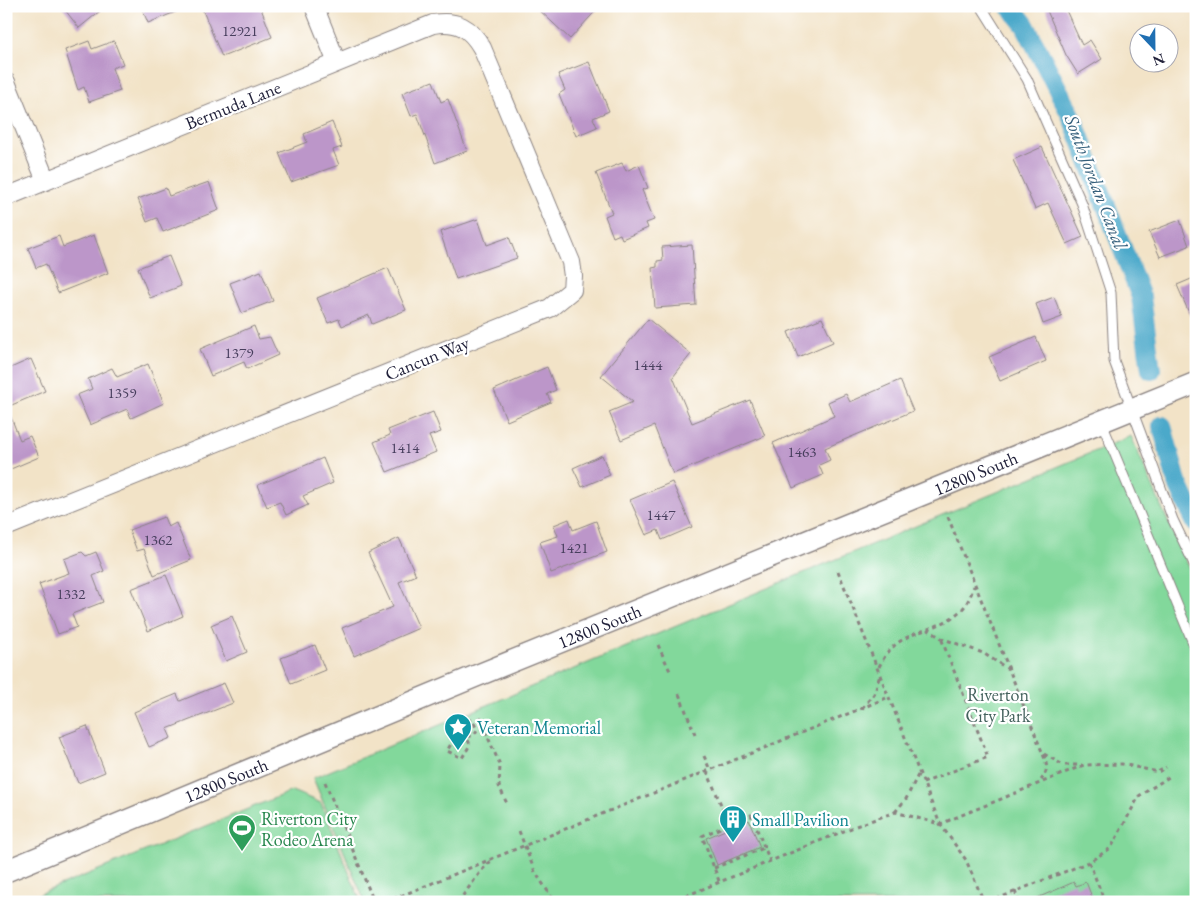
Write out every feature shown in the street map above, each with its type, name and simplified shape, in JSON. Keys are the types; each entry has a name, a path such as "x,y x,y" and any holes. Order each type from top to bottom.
{"street":[{"path":"314,6 337,63"},
{"name":"Bermuda Lane","path":"6,197 433,24 448,21 462,25"},
{"name":"Cancun Way","path":"6,527 550,308 572,290 574,276 571,262 486,56 474,34 462,25"},
{"path":"6,82 46,181"},
{"name":"12800 South","path":"6,871 486,672 1196,383"}],"lane":[{"path":"981,6 1027,79 1082,204 1111,293 1114,361 1173,520 1196,568"},
{"path":"1101,421 1196,650"}],"path":[{"path":"948,517 1043,754 1047,766 1046,775 1039,782"},
{"path":"838,571 940,824 966,860 984,902"},
{"path":"878,668 893,645 907,636 927,629 959,612 969,599 974,585"},
{"path":"927,629 941,638 983,653 1008,669"},
{"path":"923,783 988,757 941,638"},
{"path":"658,645 670,671"},
{"path":"862,708 874,694 880,675"},
{"path":"679,694 695,734"},
{"path":"386,902 889,697"},
{"path":"461,716 464,721"},
{"path":"482,717 480,719 500,765 499,786 508,806"},
{"path":"470,720 474,723 477,730 474,735 466,737 470,745 462,758 448,751 455,737 463,735 460,728 464,721 470,720"},
{"path":"1043,754 1063,765 1122,764 1158,772 1166,767"},
{"path":"704,756 729,824"},
{"path":"894,812 940,824 1084,765"},
{"path":"671,902 719,881 894,812 906,799 919,772"},
{"path":"989,902 1089,862 1111,848 1139,796 1172,775"},
{"path":"325,782 374,902"},
{"path":"719,881 702,836 751,815 770,861"},
{"path":"519,832 535,872 555,902"},
{"path":"714,868 764,848"},
{"path":"458,902 482,870 495,858"},
{"path":"1089,862 1105,902"},
{"path":"1015,891 1020,902"}],"green space":[{"name":"Riverton City Park","path":"1131,436 1175,538 1196,581 1196,902 365,902 313,778"},
{"name":"Riverton City Rodeo Arena","path":"292,791 321,803 361,902 20,902"}],"building":[{"path":"62,6 106,6 79,28"},
{"path":"141,6 188,6 188,7 148,23"},
{"path":"201,6 260,6 272,37 222,57"},
{"path":"535,6 600,6 570,39"},
{"path":"1045,6 1064,6 1082,45 1090,40 1102,59 1078,74 1066,55"},
{"path":"89,41 92,49 114,41 123,64 112,68 120,91 89,102 84,87 78,90 65,50"},
{"path":"589,62 609,111 593,118 597,127 576,136 559,94 565,90 558,74"},
{"path":"433,81 441,102 448,99 467,151 435,163 417,114 411,116 402,93"},
{"path":"332,122 342,147 333,150 339,165 291,182 279,153 307,142 304,134"},
{"path":"1042,147 1083,237 1067,244 1048,203 1035,209 1013,160"},
{"path":"622,163 626,171 639,165 648,188 642,190 654,220 646,223 648,228 622,239 620,234 613,237 605,216 612,213 596,173"},
{"path":"209,182 219,210 163,232 157,218 147,222 138,199 166,188 169,196"},
{"path":"478,219 487,245 509,237 517,258 456,279 440,232"},
{"path":"1180,220 1189,246 1160,257 1149,232"},
{"path":"94,235 108,273 58,293 46,264 36,268 28,248 59,236 63,247"},
{"path":"692,245 696,305 655,308 652,268 657,267 657,261 663,260 662,247"},
{"path":"169,256 181,286 150,298 138,268"},
{"path":"388,268 406,310 372,324 369,315 342,326 339,319 328,323 317,298"},
{"path":"261,271 273,301 242,313 230,283"},
{"path":"1196,277 1196,329 1177,285"},
{"path":"1054,297 1062,317 1043,324 1036,304"},
{"path":"822,318 833,342 798,357 788,332"},
{"path":"648,319 691,354 673,377 692,423 750,400 765,436 673,474 654,426 621,440 609,412 633,402 601,376"},
{"path":"254,326 259,339 270,337 278,355 247,369 244,362 211,376 200,349"},
{"path":"1036,337 1046,361 1000,381 989,357"},
{"path":"31,359 45,391 7,407 20,440 30,436 39,457 6,471 6,370"},
{"path":"148,364 164,403 131,418 127,409 90,425 77,395 92,389 88,379 112,368 117,377"},
{"path":"547,367 556,390 547,394 551,402 507,421 494,390"},
{"path":"900,380 913,411 825,448 830,460 819,465 823,475 793,488 773,443 834,416 828,402 846,394 850,402"},
{"path":"433,412 441,432 429,436 436,452 387,472 374,442 390,435 388,430"},
{"path":"602,455 610,475 582,487 573,468"},
{"path":"323,458 333,483 303,496 308,505 286,515 280,502 267,507 258,485"},
{"path":"672,482 692,527 662,540 658,530 646,535 630,500"},
{"path":"164,517 168,527 176,523 191,560 154,575 144,549 137,551 129,530"},
{"path":"569,519 573,530 596,521 607,552 551,573 540,542 558,536 554,525"},
{"path":"399,538 416,575 399,582 419,628 354,656 342,628 393,607 368,553"},
{"path":"82,552 86,556 96,552 104,571 93,576 103,602 72,614 77,627 58,634 39,584 69,573 64,559"},
{"path":"166,575 183,616 148,631 131,589"},
{"path":"232,616 247,652 226,661 211,625"},
{"path":"315,645 325,670 291,684 281,658"},
{"path":"224,683 233,703 167,729 171,738 149,747 134,712 177,694 180,701"},
{"path":"87,726 105,772 78,783 59,737"},
{"name":"Small Pavilion","path":"749,820 760,847 717,865 706,838"},
{"path":"1074,882 1076,886 1086,882 1094,902 1028,902"}],"waterway":[{"name":"South Jordan Canal","path":"1010,6 1025,25 1072,117 1141,297 1151,370"},
{"name":"South Jordan Canal","path":"1162,426 1177,482 1196,523"}],"place":[{"name":"Veteran Memorial","path":"458,751"},
{"name":"Small Pavilion","path":"733,843"},
{"name":"Riverton City Rodeo Arena","path":"242,852"}]}
